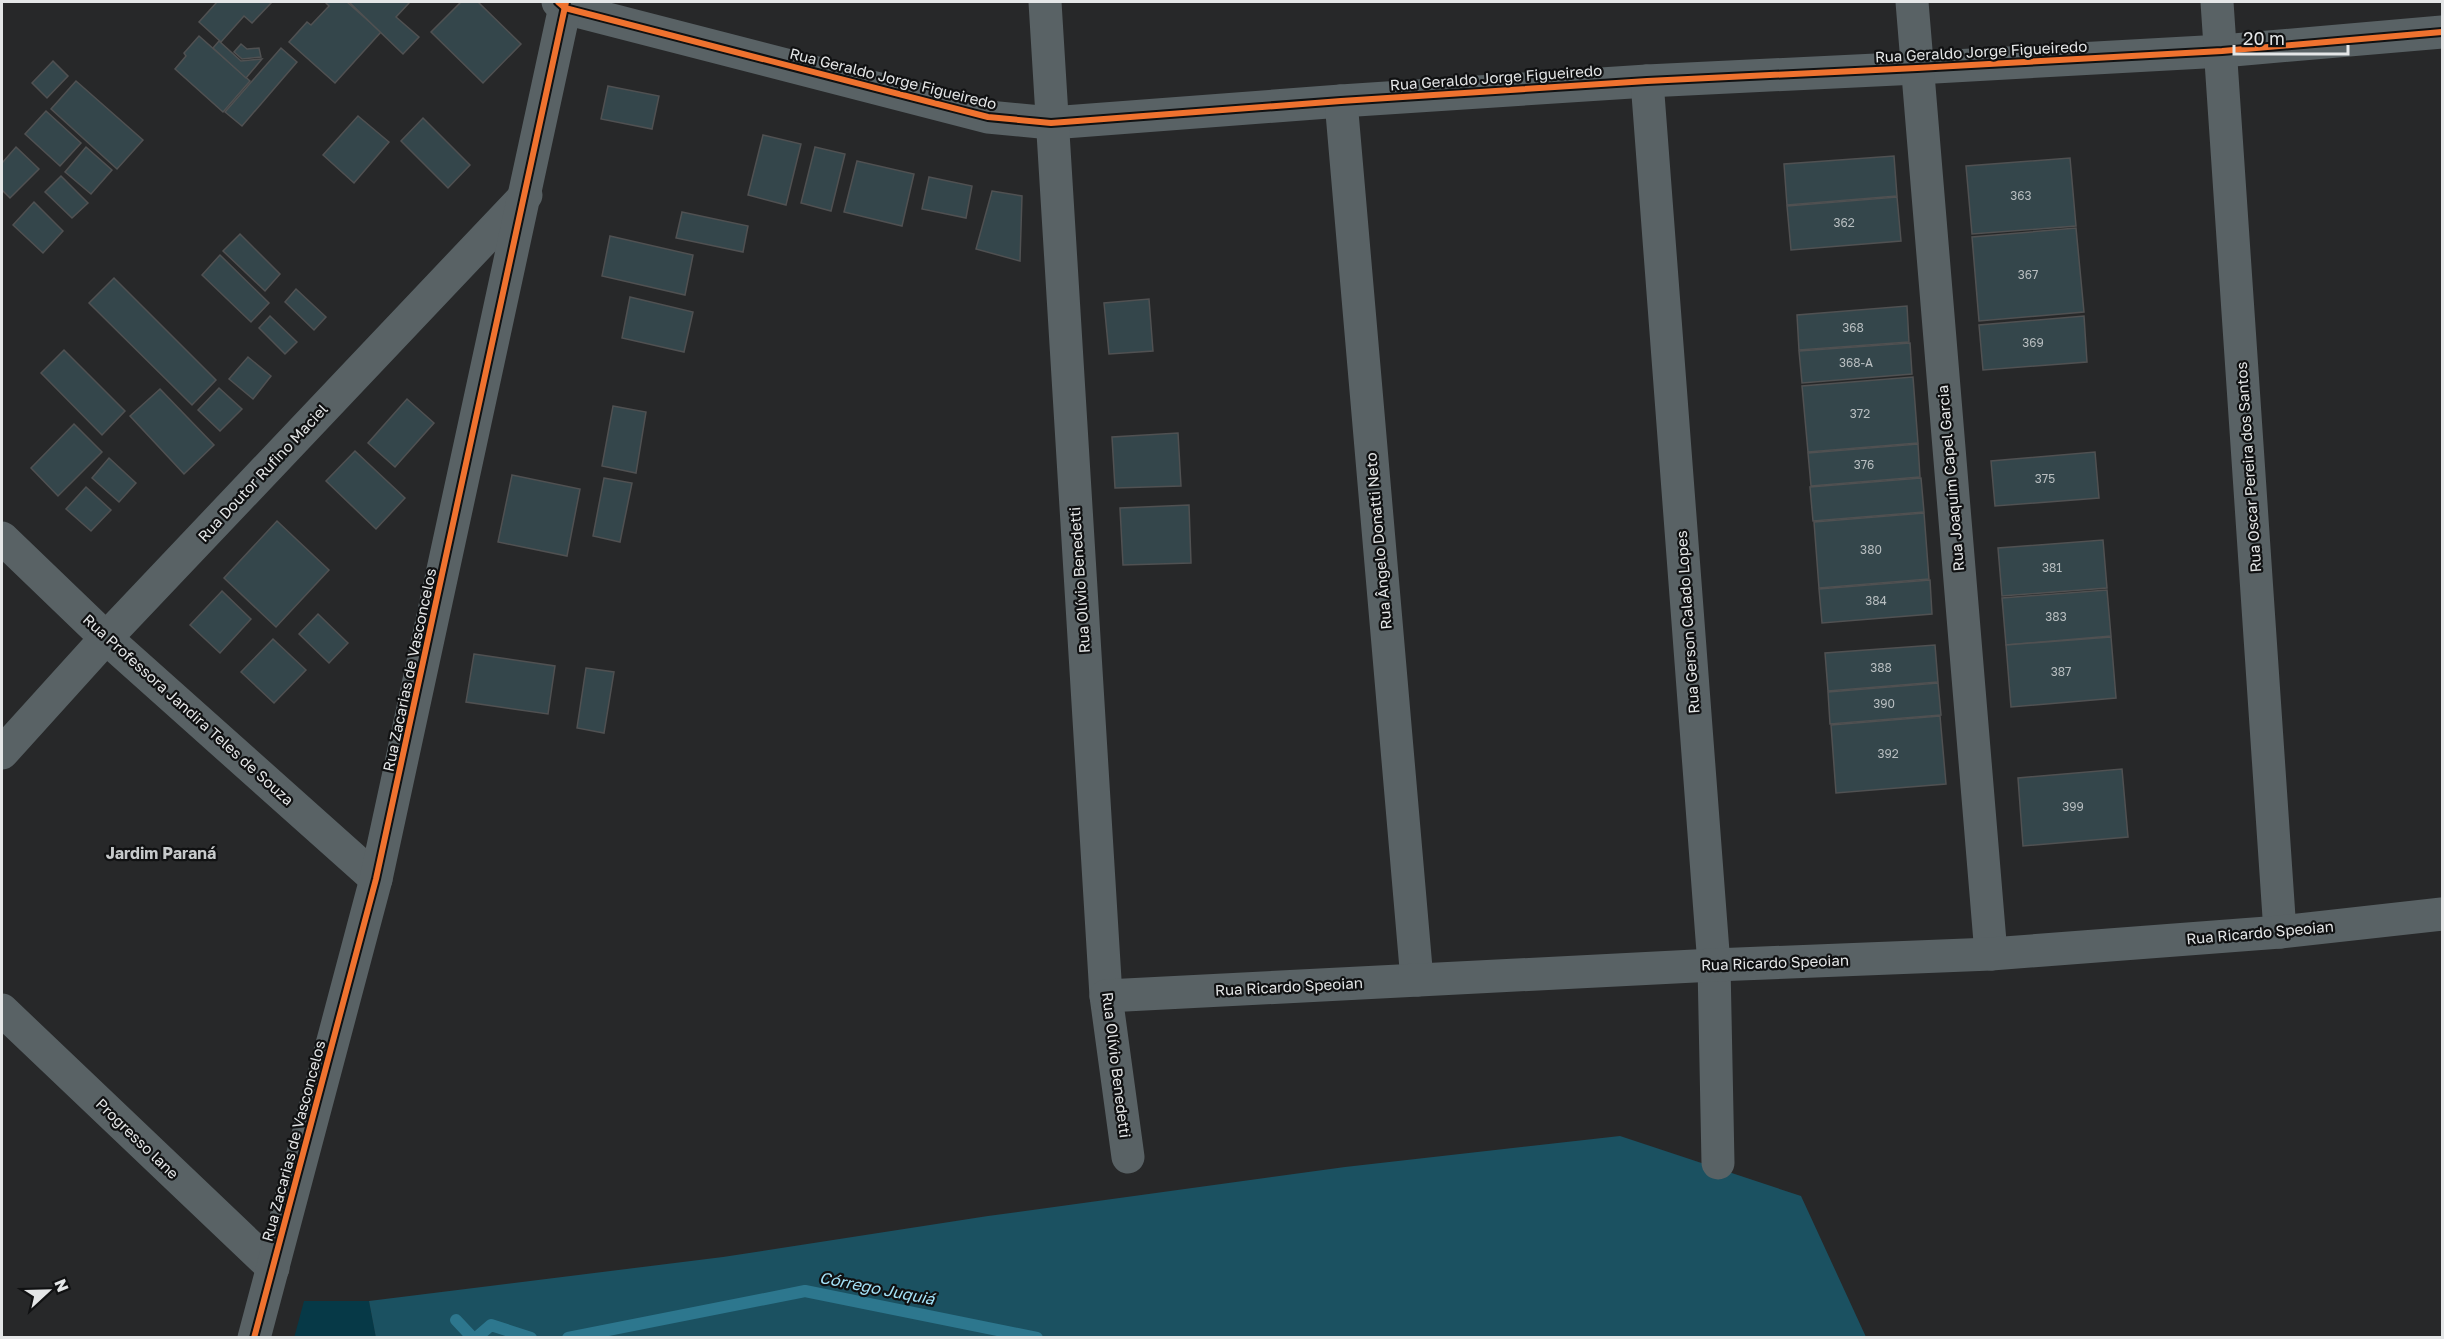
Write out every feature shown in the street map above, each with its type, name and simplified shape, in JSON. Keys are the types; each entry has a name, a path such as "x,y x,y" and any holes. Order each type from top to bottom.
{"street":[{"name":"Rua Olívio Benedetti","path":"1046,2 1051,123 1106,996 1128,1157"},
{"name":"Rua Joaquim Capel Garcia","path":"1912,2 1991,954"},
{"name":"Rua Oscar Pereira dos Santos","path":"2217,2 2280,932"},
{"name":"Rua Geraldo Jorge Figueiredo","path":"563,4 988,117 1051,123 1647,81 2222,51 2442,32"},
{"name":"Rua Zacarias de Vasconcelos","path":"254,1338 376,879 526,195 563,4"},
{"name":"Rua Gerson Calado Lopes","path":"1647,81 1714,965 1718,1163"},
{"name":"Rua Ângelo Donatti Neto","path":"1341,101 1417,980"},
{"name":"Rua Doutor Rufino Maciel","path":"2,753 106,638 526,195"},
{"name":"Rua Professora Jandira Teles de Souza","path":"2,538 106,638 376,879"},
{"name":"Rua Ricardo Speoian","path":"1106,996 1714,965 1991,954 2280,932 2442,914"},
{"name":"Progresso lane","path":"2,1010 273,1268"}],"shaded area":[{"path":"1620,1136 1801,1196 1866,1337 376,1338 369,1301 723,1257 988,1216 1345,1167"},
{"path":"304,1301 369,1301 376,1337 294,1338"}],"building":[{"path":"217,2 272,2 252,23 244,16 221,42 199,22"},
{"path":"327,2 347,2 381,32 335,83 289,42 307,22 311,25 329,6"},
{"path":"349,2 410,2 396,17 419,37 403,54"},
{"path":"461,2 478,2 521,44 483,83 431,32"},
{"path":"199,36 250,81 223,112 175,69 186,56 184,53"},
{"path":"219,41 241,61 262,59 246,78 213,48"},
{"path":"241,44 247,49 259,48 261,57 242,59 234,52"},
{"path":"281,48 297,62 242,126 225,112"},
{"path":"53,61 68,76 47,98 32,83"},
{"path":"76,81 143,140 117,169 51,109"},
{"path":"608,86 659,96 652,129 601,119"},
{"path":"46,111 81,143 60,166 25,134"},
{"path":"358,116 389,142 354,183 323,155"},
{"path":"423,118 470,165 448,188 401,141"},
{"path":"763,135 801,144 786,205 748,195"},
{"path":"16,147 39,169 10,198 2,190 2,163"},
{"path":"86,147 112,170 91,194 65,172"},
{"path":"815,147 845,154 831,211 801,203"},
{"path":"1894,156 1897,196 1787,205 1784,164"},
{"path":"2070,158 2076,226 1972,234 1966,166"},
{"path":"857,161 914,174 902,226 844,212"},
{"path":"61,176 88,203 72,218 45,192"},
{"path":"929,177 972,186 966,218 922,209"},
{"path":"992,191 1022,196 1020,261 976,249"},
{"path":"1897,197 1901,241 1791,250 1787,206"},
{"path":"34,202 63,231 43,253 13,225"},
{"path":"682,212 748,226 743,252 676,238"},
{"path":"2076,228 2084,312 1979,321 1972,237"},
{"path":"240,234 280,274 265,291 223,251"},
{"path":"610,236 693,255 685,295 602,276"},
{"path":"220,255 269,303 251,322 202,275"},
{"path":"114,278 216,380 192,405 89,303"},
{"path":"296,289 326,317 314,330 285,302"},
{"path":"630,297 693,312 684,352 622,338"},
{"path":"1149,299 1153,351 1109,354 1104,303"},
{"path":"1907,306 1909,342 1799,350 1797,315"},
{"path":"270,316 297,342 285,354 259,328"},
{"path":"2084,316 2087,362 1983,370 1979,325"},
{"path":"1910,343 1912,374 1802,383 1799,351"},
{"path":"64,350 125,411 102,435 41,373"},
{"path":"248,357 271,376 253,399 229,379"},
{"path":"1913,377 1918,443 1808,452 1802,386"},
{"path":"219,388 242,409 220,431 198,410"},
{"path":"160,389 214,445 184,474 130,416"},
{"path":"407,399 434,423 395,467 368,443"},
{"path":"613,406 646,412 636,473 602,466"},
{"path":"74,424 102,452 58,496 31,468"},
{"path":"1178,433 1181,486 1115,488 1112,437"},
{"path":"1918,444 1920,477 1811,486 1808,453"},
{"path":"355,451 405,498 376,529 326,481"},
{"path":"2095,452 2099,498 1995,506 1991,461"},
{"path":"109,458 136,483 119,502 92,478"},
{"path":"512,475 580,489 567,556 498,542"},
{"path":"604,478 632,483 620,542 593,536"},
{"path":"1921,478 1924,512 1813,521 1810,487"},
{"path":"86,487 111,510 91,531 66,509"},
{"path":"1189,505 1191,563 1123,565 1120,508"},
{"path":"1924,513 1929,579 1819,588 1814,522"},
{"path":"277,521 329,570 276,627 224,578"},
{"path":"2103,540 2107,588 2002,596 1998,548"},
{"path":"1930,580 1932,614 1822,623 1819,589"},
{"path":"2107,590 2111,636 2006,645 2002,598"},
{"path":"222,591 251,619 220,653 190,625"},
{"path":"318,614 348,643 329,663 299,634"},
{"path":"2111,637 2116,698 2011,707 2006,645"},
{"path":"273,639 306,670 274,703 241,672"},
{"path":"1935,645 1938,682 1828,691 1825,653"},
{"path":"474,654 555,666 548,714 466,702"},
{"path":"586,668 614,672 604,733 577,728"},
{"path":"1938,683 1941,715 1830,724 1828,692"},
{"path":"1940,716 1946,784 1836,793 1831,725"},
{"path":"2122,769 2128,837 2023,846 2018,778"}],"waterway":[{"name":"Córrego Juquiá","path":"568,1338 805,1291 1037,1338"},
{"name":"Córrego Juquiá","path":"456,1320 473,1338"},
{"name":"Córrego Juquiá","path":"476,1338 491,1325 531,1338"}],"cycle path":[{"path":"558,2 565,8 988,117 1051,123 1647,81 2222,51 2442,32"},
{"path":"254,1338 376,879 566,2"}],"district":[{"name":"Jardim Paraná","path":"161,853"}]}
